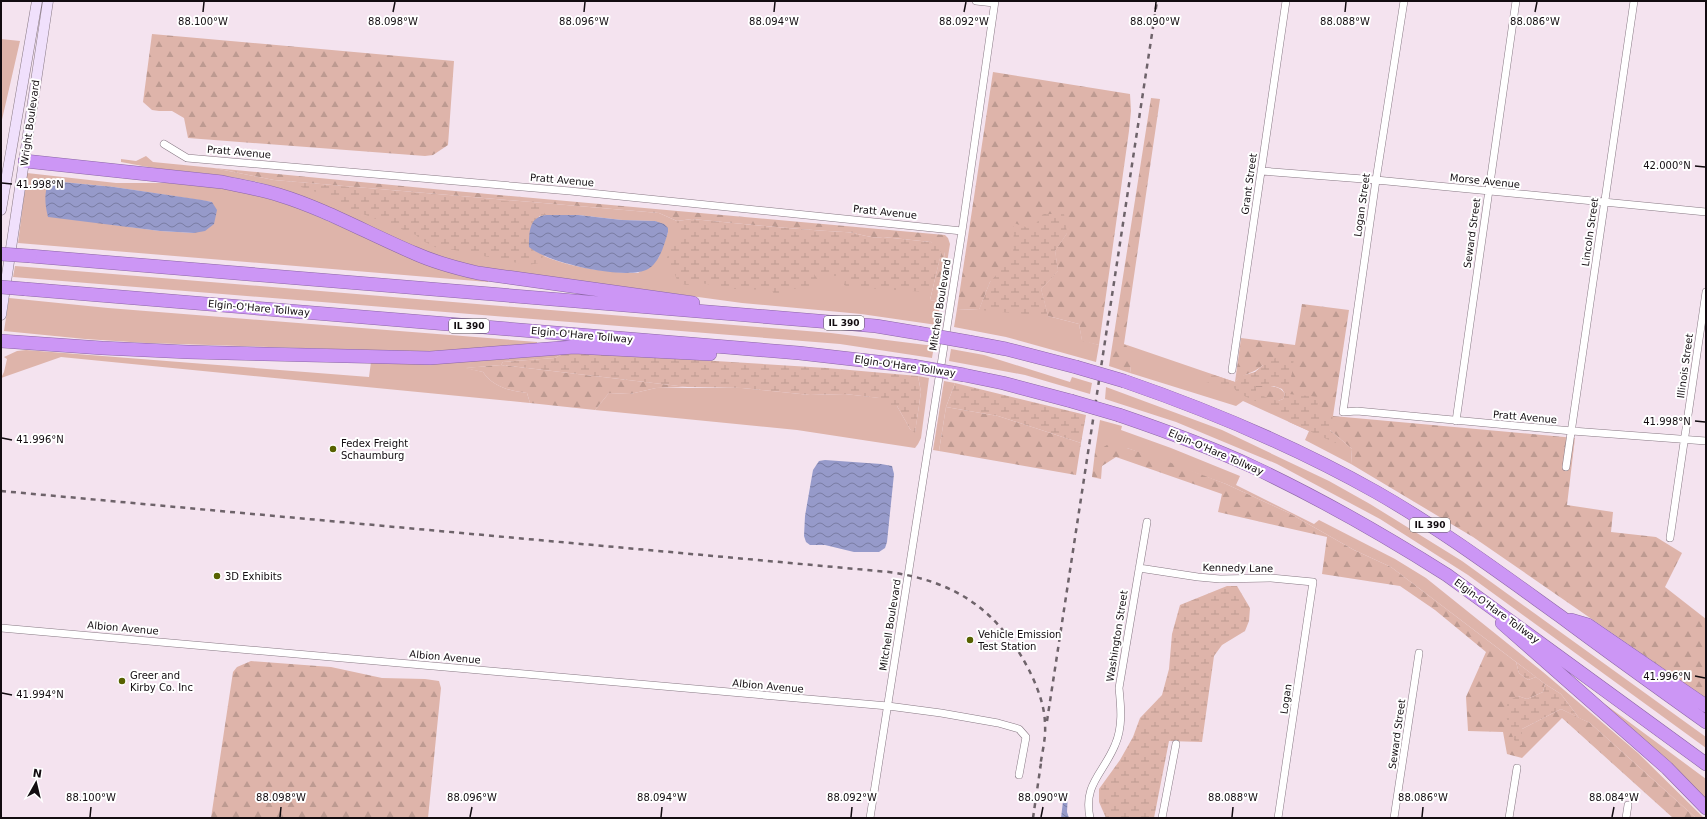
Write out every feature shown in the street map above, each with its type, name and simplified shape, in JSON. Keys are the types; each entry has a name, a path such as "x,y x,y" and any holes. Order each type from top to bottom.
{"highway":[{"path":"25,161 222,182 248,187 278,194 415,253 450,266 478,273 678,300 769,317"},
{"name":"IL 390","path":"1,254 876,326 918,332 1006,349 1076,367 1124,382 1220,416 1344,474 1415,516 1460,545 1706,722"},
{"name":"Elgin-O'Hare Tollway","path":"1,287 799,353 913,366 1003,383 1071,401 1119,415 1215,451 1304,492 1400,546 1473,594 1706,764"},
{"path":"1,341 172,351 430,358 574,347 747,355 799,353"},
{"path":"1473,594 1514,634 1667,768 1706,808"},
{"path":"1562,618 1588,626 1706,706"}],"street":[{"name":"Wright Boulevard","path":"1,210 5,159 37,1"},
{"name":"Wright Boulevard","path":"1,315 48,1"},
{"path":"976,1 995,2"},
{"name":"Grant Street","path":"1232,370 1286,1"},
{"name":"Logan Street","path":"1343,412 1376,180 1404,1"},
{"name":"Seward Street","path":"1456,421 1516,1"},
{"name":"Lincoln Street","path":"1566,467 1634,1"},
{"name":"Mitchell Boulevard","path":"870,818 962,231 995,2"},
{"name":"Pratt Avenue","path":"164,144 187,158 570,191 962,231"},
{"path":"5,159 25,161"},
{"name":"Morse Avenue","path":"1261,171 1376,180 1706,212"},
{"name":"Illinois Street","path":"1670,538 1706,292"},
{"name":"Pratt Avenue","path":"1343,412 1357,411 1572,431 1706,441"},
{"name":"Washington Street","path":"1090,818 1088,803 1090,787 1110,755 1118,734 1122,714 1119,688 1138,568 1147,522"},
{"name":"Kennedy Lane","path":"1138,568 1220,579 1271,578 1313,582"},
{"name":"Logan","path":"1278,818 1313,582"},
{"name":"Albion Avenue","path":"1,628 888,706"},
{"name":"Seward Street","path":"1394,818 1419,653"},
{"path":"888,706 948,714 998,723 1019,729 1026,736 1019,775"},
{"path":"1162,818 1176,744"},
{"path":"1509,818 1516,768"},
{"path":"1626,818 1628,805"}],"green space":[{"path":"152,34 454,61 448,145 433,155 425,156 188,138 184,118 172,111 152,110 143,102"},
{"path":"1,39 20,41 1,124"},
{"path":"993,72 1130,94 1131,111 1129,131 1099,345 1082,341 1079,324 1048,316 1041,289 1058,271 1055,251 1067,233 1032,229 1014,224 1013,257 990,282 979,310 957,309"},
{"path":"1151,98 1160,99 1124,344 1133,352 1130,373 1109,366"},
{"path":"146,156 153,162 214,168 274,180 659,213 677,221 941,253 930,300 936,301 945,252 945,235 950,244 937,325 861,314 742,303 493,269 453,261 421,250 327,208 275,187 230,177 169,170 121,162 121,159 136,161","holes":["578,215 622,220 655,221 668,232 659,257 638,273 612,272 566,264 539,254 529,247 529,235 539,216"]},
{"path":"214,168 945,235 945,252 936,301 930,300 941,253 931,242 873,237 849,232 692,219 677,221 659,213 274,180"},
{"path":"27,173 116,183 169,183 225,188 248,192 298,208 405,255 488,280 488,282 18,243","holes":["52,181 114,187 212,202 194,233 160,231 114,225 49,183"]},
{"path":"293,182 537,204 546,215 539,216 533,250 544,255 539,263 528,265 437,248 421,240 416,235 348,208 337,199 295,185"},
{"path":"1043,214 1064,214 1067,233 1055,251 1058,271 1041,289 1048,316 979,310 990,282 1013,256 1014,223 1032,229"},
{"path":"692,219 849,232 873,237 931,242 938,245 941,253 932,289 927,292 848,287 844,285 845,280 843,276 832,276 815,272 814,274 817,278 819,286 803,287 792,290 783,294 779,298 775,297 772,290 735,289 701,283 687,285 678,283 674,272 667,266 666,260 673,242 683,236 683,233 677,228 677,221"},
{"path":"1014,223 1067,233 1055,251 1058,271 1041,289 1048,316 1079,324 1082,340 1099,345 1096,362 1006,337 954,327 957,309 979,310"},
{"path":"15,266 831,333 934,346 932,358 840,344 13,277"},
{"path":"9,298 108,308 537,342 537,344 425,352 146,343 85,339 4,331"},
{"path":"1302,304 1349,310 1333,416 1575,438 1567,505 1613,512 1611,532 1656,537 1682,553 1665,587 1706,619 1706,698 1473,537 1351,464 1352,449 1330,430 1316,413 1289,394 1263,365 1235,382 1241,338 1295,345"},
{"path":"1124,344 1235,382 1241,376 1352,449 1351,464 1305,440 1309,431 1243,401 1236,406 1130,373 1131,366"},
{"path":"951,349 984,355 1070,382 1072,377 1092,383 1090,394 1025,375 949,361"},
{"path":"26,350 369,377 371,362 438,363 562,354 555,358 503,362 501,365 466,368 483,372 497,385 514,391 527,393 530,403 61,357 1,378 7,359 4,357 17,351"},
{"path":"562,354 602,354 827,368 918,376 921,392 915,433 910,429 897,406 881,406 879,398 845,394 810,395 742,388 687,387 501,365 503,362 555,358"},
{"path":"1279,356 1294,358 1289,394 1319,397 1316,413 1333,416 1330,430 1352,449 1289,422 1279,412 1238,393 1234,388 1206,382 1207,377 1214,375 1235,382 1241,376 1255,372 1263,365","holes":["1256,386 1274,386 1282,389 1285,394 1283,399 1278,401 1265,397 1256,391"]},
{"path":"501,365 687,387 656,388 630,394 609,393 595,410 530,403 527,393 502,387 497,385 483,372 464,368"},
{"path":"918,376 929,378 921,438 915,448 797,430 595,410 609,393 630,394 656,388 742,388 810,395 845,394 880,398 897,406 910,429 915,432 921,392"},
{"path":"944,381 955,383 946,407 939,451 933,450"},
{"path":"955,383 1086,415 1081,443 998,416 946,407"},
{"path":"1256,386 1276,387 1285,394 1283,399 1278,401 1265,397 1256,391"},
{"path":"1106,387 1222,430 1329,481 1370,504 1462,561 1706,737 1706,748 1468,575 1380,519 1277,464 1176,422 1105,399"},
{"path":"946,407 998,416 1081,443 1076,475 939,451"},
{"path":"1100,420 1122,426 1121,430 1171,448 1240,476 1236,485 1314,524 1319,520 1395,559 1426,578 1543,672 1638,753 1704,818 1696,818 1590,723 1579,718 1561,694 1545,684 1391,567 1354,550 1289,513 1226,484 1127,448 1095,452"},
{"path":"1107,445 1127,448 1161,459 1226,484 1289,513 1354,550 1391,567 1516,662 1519,673 1528,680 1536,677 1545,684 1543,692 1527,699 1518,696 1522,744 1522,729 1561,709 1590,723 1696,818 1673,818 1562,718 1522,758 1507,754 1503,732 1468,731 1466,697 1486,652 1435,610 1400,586 1322,574 1327,537 1218,512 1222,494 1116,457 1102,466 1101,479 1092,477 1095,452"},
{"path":"1227,586 1237,586 1250,608 1249,621 1245,631 1222,645 1214,656 1202,742 1169,741 1154,818 1106,818 1099,802 1099,789 1120,760 1133,737 1140,718 1162,695 1169,669 1172,634 1180,605"},
{"path":"251,661 331,667 382,678 425,679 439,681 441,688 428,818 211,818 233,672 237,667"},
{"path":"1516,662 1536,677 1528,680 1519,673"},
{"path":"1545,684 1561,694 1579,718 1561,709 1522,729 1522,745 1517,746 1510,729 1506,713 1508,701 1518,696 1527,699 1543,692"},
{"path":"1598,699 1706,779 1706,799 1664,757"}],"water":[{"path":"52,181 114,187 212,202 217,210 214,224 205,231 194,233 160,231 48,217 45,196 48,183"},
{"path":"578,215 622,220 655,221 664,224 668,228 668,232 659,258 648,269 638,272 606,272 552,259 529,247 529,236 533,222 540,216"},
{"path":"825,460 892,466 894,474 887,542 885,548 879,552 854,552 825,545 810,545 806,542 804,536 805,516 813,470 819,461"},
{"path":"1068,792 1067,812 1069,818 1061,818 1064,793"}],"railway":[{"path":"1047,721 1157,1"},
{"path":"1,491 889,572 913,576 954,591 972,602 988,615 1017,649 1035,683 1044,711 1045,735 1040,767"},
{"path":"1033,818 1041,763"}],"place":[{"name":"Fedex Freight Schaumburg","path":"333,449"},
{"name":"3D Exhibits","path":"217,576"},
{"name":"Vehicle Emission Test Station","path":"970,640"},
{"name":"Greer and Kirby Co. Inc","path":"122,681"}]}
